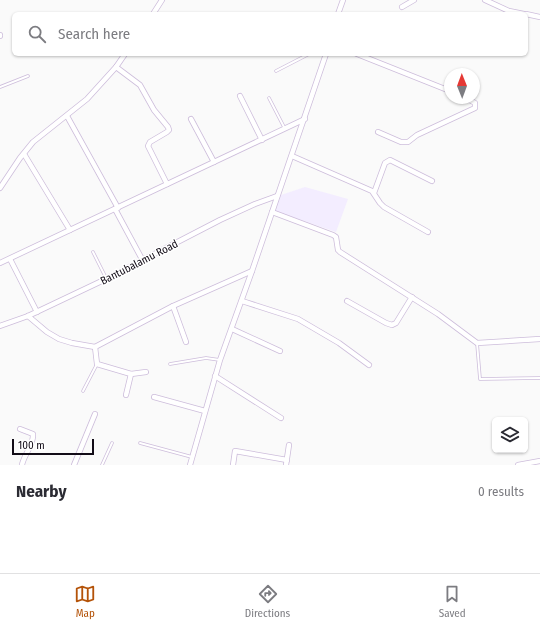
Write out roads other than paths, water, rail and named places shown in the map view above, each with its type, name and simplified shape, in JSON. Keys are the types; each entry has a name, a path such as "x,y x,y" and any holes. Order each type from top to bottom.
{"street":[{"path":"154,12 162,0"},
{"path":"339,12 342,0"},
{"path":"402,7 414,0"},
{"path":"485,0 514,12"},
{"path":"528,15 540,17"},
{"path":"0,188 33,142 87,99 116,67 124,56"},
{"path":"190,465 220,360 242,302 325,56"},
{"path":"364,56 444,89"},
{"path":"116,67 140,85 154,110 168,127 169,130 167,132 150,142 148,146 167,184"},
{"path":"240,96 262,140"},
{"path":"378,132 401,142 408,142 417,135 475,108 475,104"},
{"path":"67,116 117,208 143,261"},
{"path":"191,119 214,162"},
{"path":"0,263 305,119"},
{"path":"24,154 70,230"},
{"path":"292,156 374,193 378,202 384,207 428,232"},
{"path":"374,193 385,163 390,160 432,181"},
{"name":"Bantubalamu Road","path":"0,326 37,312 143,261 220,220 277,196"},
{"path":"272,212 333,235 336,238 338,250 340,252 412,297 477,343 540,339"},
{"path":"10,258 37,312"},
{"path":"28,316 47,332 60,339 72,343 95,347 173,306 252,271"},
{"path":"347,300 392,325 396,323 412,297"},
{"path":"242,302 298,319 339,343 368,366"},
{"path":"173,306 186,342"},
{"path":"232,329 280,351"},
{"path":"95,347 97,364 131,374 146,372"},
{"path":"126,394 131,374"},
{"path":"215,376 280,418"},
{"path":"154,397 206,411"},
{"path":"74,465 95,414"},
{"path":"20,429 33,434 34,439 22,465"},
{"path":"286,463 289,445"},
{"path":"233,465 235,451 292,465"},
{"path":"518,465 540,460"}],"lane":[{"path":"276,71 305,56"},
{"path":"0,87 28,76"},
{"path":"269,98 285,129"},
{"path":"93,252 106,279"},
{"path":"477,343 480,379 540,378"},
{"path":"170,364 206,358 220,360"},
{"path":"83,391 97,364"},
{"path":"102,465 112,443"},
{"path":"140,443 192,458"}]}
